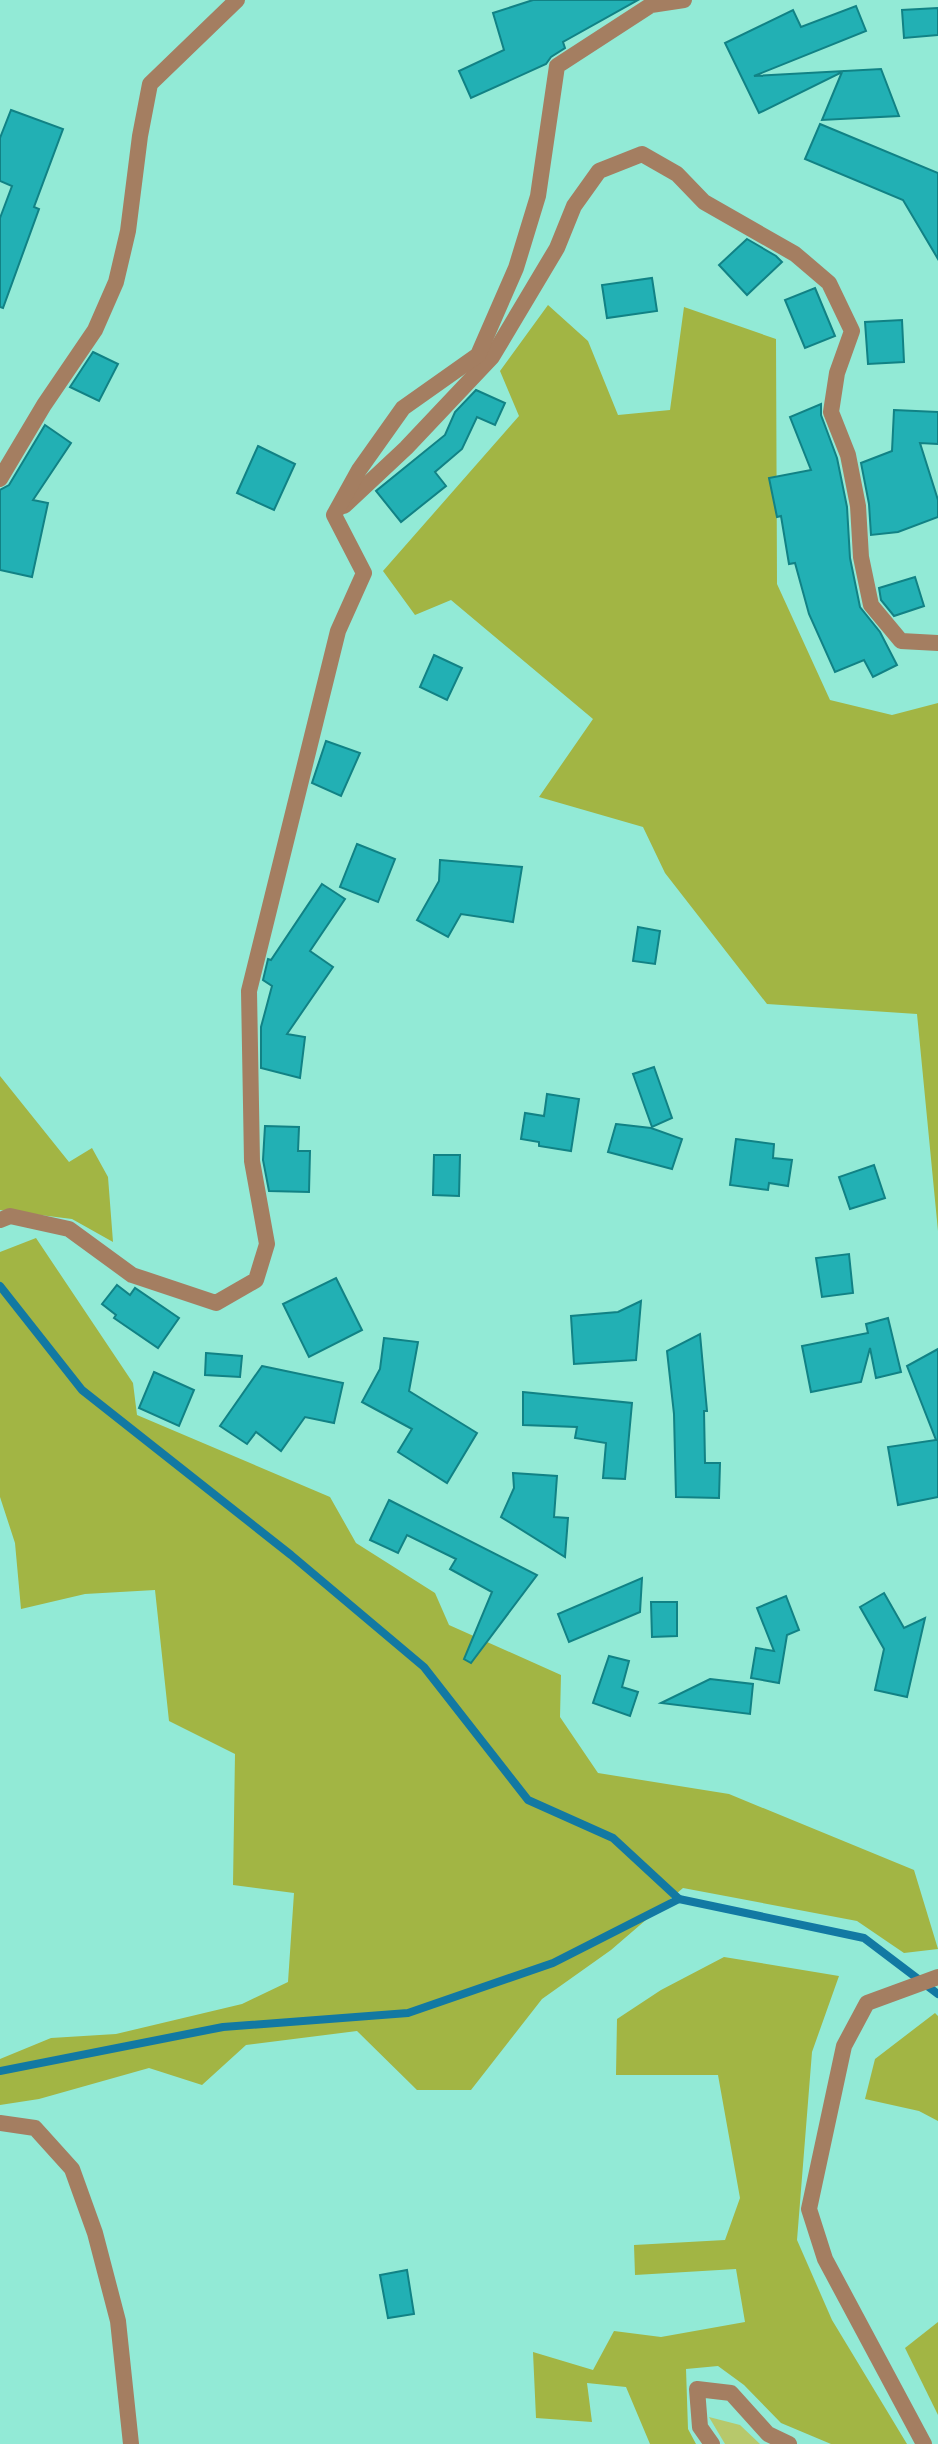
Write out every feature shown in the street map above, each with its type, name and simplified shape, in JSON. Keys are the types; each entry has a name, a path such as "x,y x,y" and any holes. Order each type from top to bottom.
{"street":[{"path":"0,479 44,405 95,330 116,282 128,231 150,84 237,0"},
{"path":"334,515 359,470 403,408 478,355 516,268 538,196 557,66 651,5 684,0"},
{"path":"334,515 406,448 492,357 557,248 574,206 599,171 642,154 677,174 704,202 795,254 829,283 852,331 837,373 831,412 848,455 858,506 861,557 871,605 901,641 938,643"},
{"path":"5,1218 69,1229 132,1275 216,1303 256,1280 267,1244 252,1161 249,991 338,631 364,573 334,515"},
{"path":"924,2444 825,2259 809,2209 844,2046 867,2003 938,1977"},
{"path":"0,2123 35,2128 72,2169 95,2233 118,2321 131,2444"},
{"path":"712,2444 700,2427 697,2389 731,2393 768,2434 789,2444"}],"green space":[{"path":"548,305 588,341 618,415 670,410 684,307 776,339 777,584 830,700 892,715 938,703 938,1231 917,1014 767,1004 665,873 643,827 539,797 593,719 451,600 415,615 383,571 519,416 500,371"},
{"path":"0,1076 69,1162 92,1148 108,1177 113,1242 72,1219 0,1210"},
{"path":"36,1238 133,1383 137,1415 330,1497 356,1543 435,1593 449,1625 561,1675 560,1717 598,1773 729,1794 914,1870 938,1949 904,1953 857,1921 683,1888 611,1950 542,1999 471,2090 417,2090 357,2031 246,2045 202,2085 149,2068 39,2099 0,2105 0,2059 51,2038 116,2034 242,2004 288,1982 294,1893 233,1885 235,1754 169,1721 155,1590 85,1594 21,1609 15,1543 0,1497 0,1252"},
{"path":"724,1957 839,1976 812,2052 797,2240 832,2320 907,2444 831,2444 781,2423 744,2385 718,2366 686,2369 688,2429 696,2444 650,2444 626,2387 587,2383 592,2422 536,2418 533,2352 593,2370 614,2331 661,2337 745,2322 736,2269 635,2275 634,2245 725,2240 740,2198 718,2075 616,2075 617,2019 661,1990"},
{"path":"935,2013 938,2016 938,2121 919,2111 865,2099 875,2059"},
{"path":"938,2322 938,2415 905,2348"},
{"path":"709,2417 740,2425 760,2444 725,2444"}],"building":[{"path":"533,0 638,0 563,42 565,48 546,64 471,98 459,71 504,50 493,13"},
{"path":"856,6 866,31 754,76 881,69 899,116 822,120 842,72 759,113 725,43 793,10 801,27"},
{"path":"938,8 938,35 904,38 902,10"},
{"path":"11,110 63,129 34,207 39,209 3,308 0,307 0,218 12,186 0,181 0,138"},
{"path":"820,124 938,173 938,259 903,200 805,159"},
{"path":"747,239 782,262 747,295 719,265"},
{"path":"652,278 657,311 607,318 602,285"},
{"path":"815,288 835,336 805,348 785,300"},
{"path":"902,320 904,362 868,364 865,322"},
{"path":"93,352 118,364 99,401 70,387"},
{"path":"476,390 505,403 495,425 477,417 462,449 435,472 446,486 401,522 376,491 445,435 455,412"},
{"path":"821,404 821,415 837,458 847,507 850,558 860,607 880,632 897,665 873,677 864,660 835,672 809,614 795,563 789,564 781,516 777,517 769,478 811,470 790,417"},
{"path":"894,410 938,412 938,444 920,443 938,500 938,517 898,532 871,535 861,463 892,451"},
{"path":"45,425 71,443 33,500 48,503 32,577 0,570 0,490 9,485"},
{"path":"258,446 295,464 274,510 237,493"},
{"path":"915,577 924,606 894,616 881,600 879,588"},
{"path":"434,655 462,668 447,700 420,687"},
{"path":"326,741 360,753 341,796 312,783"},
{"path":"357,844 395,859 378,902 340,887"},
{"path":"440,860 522,867 513,922 461,914 448,937 417,920 439,881"},
{"path":"322,884 345,899 310,951 333,967 287,1034 305,1037 300,1078 261,1068 261,1027 272,986 263,980 268,959 271,960"},
{"path":"638,927 660,931 655,964 633,961"},
{"path":"654,1067 672,1118 652,1127 633,1074"},
{"path":"547,1094 579,1099 571,1151 539,1146 539,1142 521,1139 525,1113 544,1116"},
{"path":"616,1124 651,1128 682,1139 672,1169 608,1152"},
{"path":"265,1126 299,1127 298,1151 310,1151 309,1192 269,1191 263,1160"},
{"path":"736,1139 774,1144 773,1158 792,1160 788,1186 769,1183 768,1190 730,1185"},
{"path":"434,1155 460,1155 459,1196 433,1195"},
{"path":"874,1165 885,1198 850,1209 839,1177"},
{"path":"849,1254 853,1293 822,1297 816,1258"},
{"path":"336,1278 362,1330 309,1357 283,1304"},
{"path":"117,1285 130,1295 135,1288 179,1318 158,1348 114,1318 116,1315 102,1304"},
{"path":"641,1301 636,1360 574,1364 571,1316 618,1312"},
{"path":"888,1318 901,1372 876,1378 870,1348 861,1382 811,1392 802,1346 868,1333 866,1324"},
{"path":"700,1334 707,1411 704,1411 705,1463 720,1463 719,1498 676,1497 674,1414 667,1351"},
{"path":"384,1338 418,1342 409,1391 477,1433 447,1483 398,1452 412,1429 362,1402 380,1369"},
{"path":"938,1349 938,1497 898,1505 888,1447 936,1440 907,1366"},
{"path":"206,1353 242,1356 240,1377 205,1375"},
{"path":"262,1366 343,1383 334,1423 305,1417 281,1451 256,1432 247,1444 220,1426"},
{"path":"154,1372 194,1390 179,1426 139,1408"},
{"path":"523,1392 632,1403 625,1479 603,1478 606,1443 575,1438 577,1427 523,1425"},
{"path":"513,1473 557,1476 554,1517 568,1518 565,1557 501,1517 514,1488"},
{"path":"389,1500 537,1575 471,1663 464,1659 492,1592 450,1569 456,1559 407,1535 398,1553 370,1540"},
{"path":"642,1578 640,1612 569,1642 558,1614"},
{"path":"884,1593 904,1628 925,1618 907,1697 875,1690 884,1649 860,1607"},
{"path":"786,1596 799,1630 787,1635 779,1683 751,1678 756,1648 774,1651 757,1608"},
{"path":"651,1602 677,1602 677,1636 652,1637"},
{"path":"609,1656 629,1661 622,1687 638,1692 630,1716 593,1703"},
{"path":"710,1679 753,1684 750,1714 661,1703"},
{"path":"407,2270 414,2314 388,2318 380,2275"}],"waterway":[{"path":"0,1286 82,1390 291,1555 424,1667 528,1800 613,1838 679,1899"},
{"path":"0,2071 223,2027 408,2013 553,1963 679,1899 864,1938 938,1994"}]}
